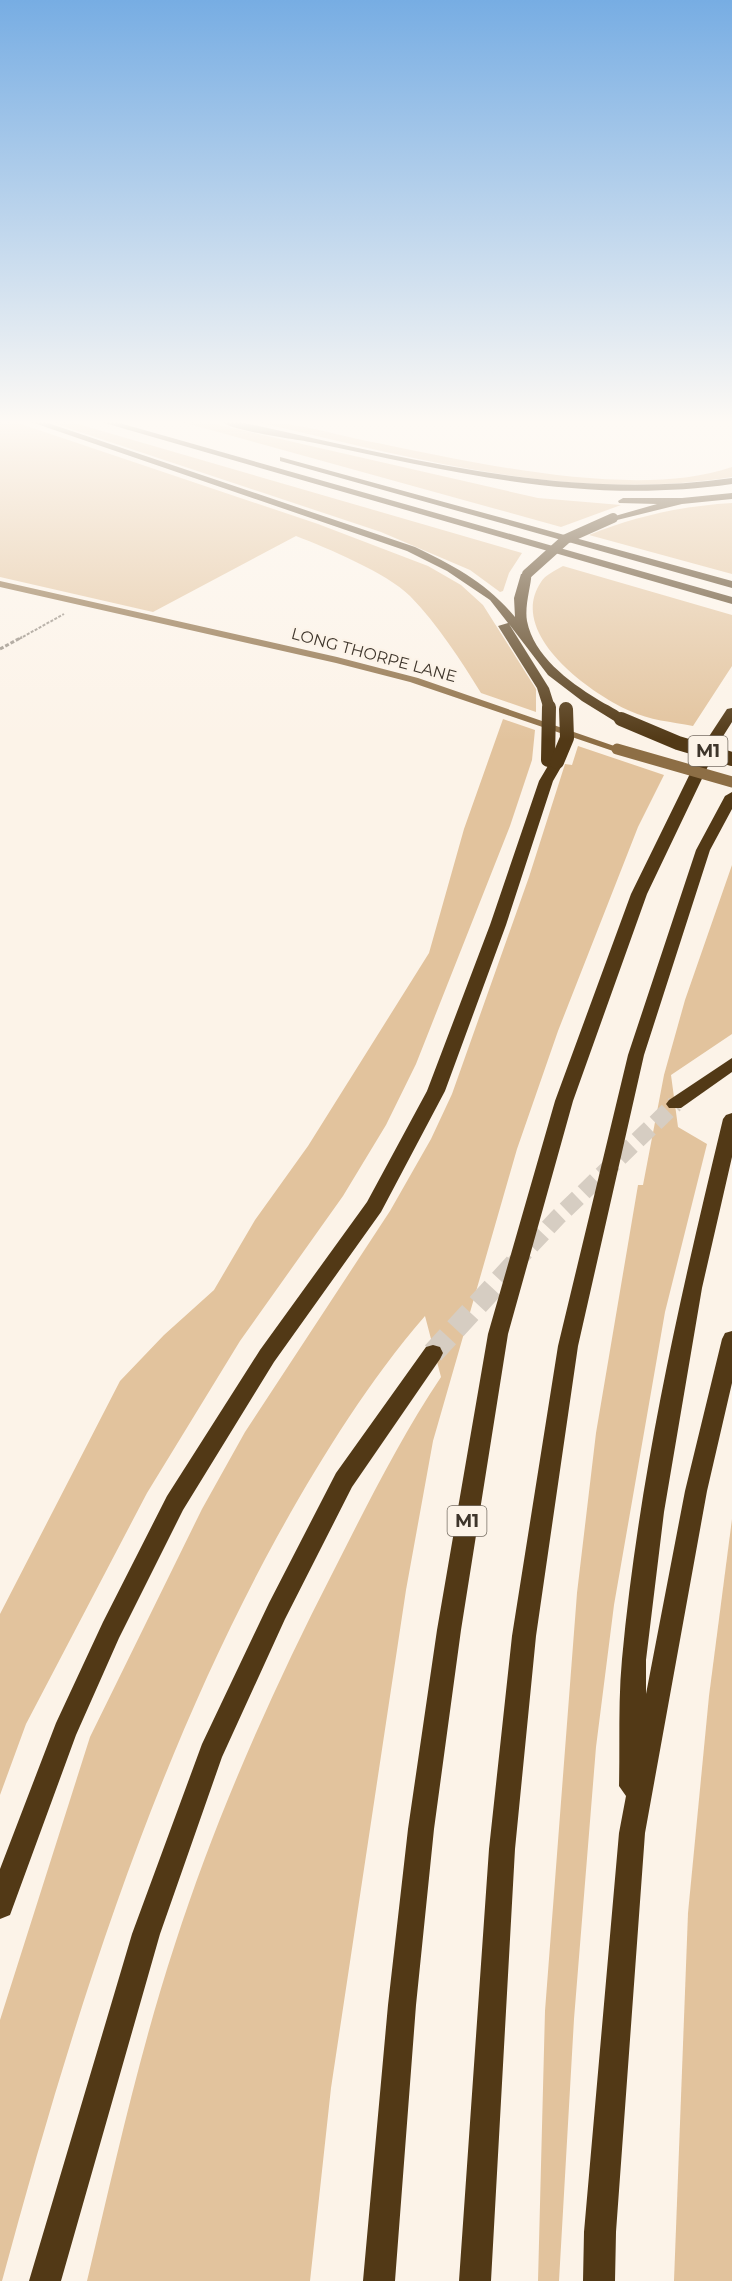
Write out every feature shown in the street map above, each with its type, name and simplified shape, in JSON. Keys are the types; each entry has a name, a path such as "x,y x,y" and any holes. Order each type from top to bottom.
{"highway":[{"path":"353,528 379,537 451,569 500,603 557,674 582,696 621,718 678,743 732,759"},
{"path":"479,528 732,601"},
{"path":"532,528 731,584"},
{"path":"525,637 519,602 527,574 544,554 568,536 587,528"},
{"path":"470,582 510,635 543,688 549,707 552,761"},
{"path":"0,1905 65,1732 111,1630 175,1503 267,1356 375,1208 436,1091 498,925 552,761 567,738 566,709 557,674"},
{"name":"M1","path":"379,2281 402,2005 422,1829 449,1630 498,1334 564,1101 639,894 713,741 732,712"},
{"path":"475,2281 502,1849 524,1636 568,1346 636,1055 703,850 732,796"},
{"path":"675,1104 732,1064"},
{"path":"599,2281 600,2232 632,1833 634,1660 653,1512 690,1298 731,1123"},
{"path":"632,1833 696,1491 732,1339"},
{"path":"45,2281 146,1935 211,1753 277,1611 344,1480 433,1353"}],"main road":[{"name":"LONG THORPE LANE","path":"0,584 270,644 414,680 617,749 732,782"}],"path":[{"path":"0,648 84,604"}],"shaded area":[{"path":"0,528 330,528 428,566 461,585 483,605 536,689 536,712 481,693 439,630 400,587 356,562 296,536 153,612 0,577"},
{"path":"370,528 437,528 522,553 509,573 503,591 500,592 470,570"},
{"path":"607,528 732,528 732,574 589,535"},
{"path":"563,566 732,615 732,666 693,726 653,719 630,711 595,691 558,660 543,641 535,622 533,602 543,579"},
{"path":"503,719 535,730 532,760 510,826 416,1064 386,1125 343,1196 240,1341 147,1493 26,1724 0,1795 0,1614 120,1381 164,1335 214,1290 255,1220 308,1146 429,953 464,829"},
{"path":"578,746 664,775 638,827 558,1031 517,1149 433,1441 406,1590 331,2088 310,2281 87,2281 150,2027 175,1944 208,1849 266,1710 309,1619 384,1474 441,1377 425,1316 383,1368 310,1479 232,1625 190,1715 152,1807 86,1995 28,2185 2,2281 0,2281 0,2020 90,1737 202,1509 245,1432 390,1211 431,1139 452,1094 529,877 565,764 572,765"},
{"path":"732,865 732,1034 671,1075 678,1127 707,1144 665,1312 614,1605 596,1747 574,2019 559,2281 538,2281 545,2011 577,1593 596,1433 638,1185 643,1185 664,1075 685,1000"},
{"path":"732,1519 732,2281 674,2281 688,1913 709,1696"}],"tunnel":[{"path":"514,1264 558,1217 675,1104"},
{"path":"433,1353 516,1263"}]}
